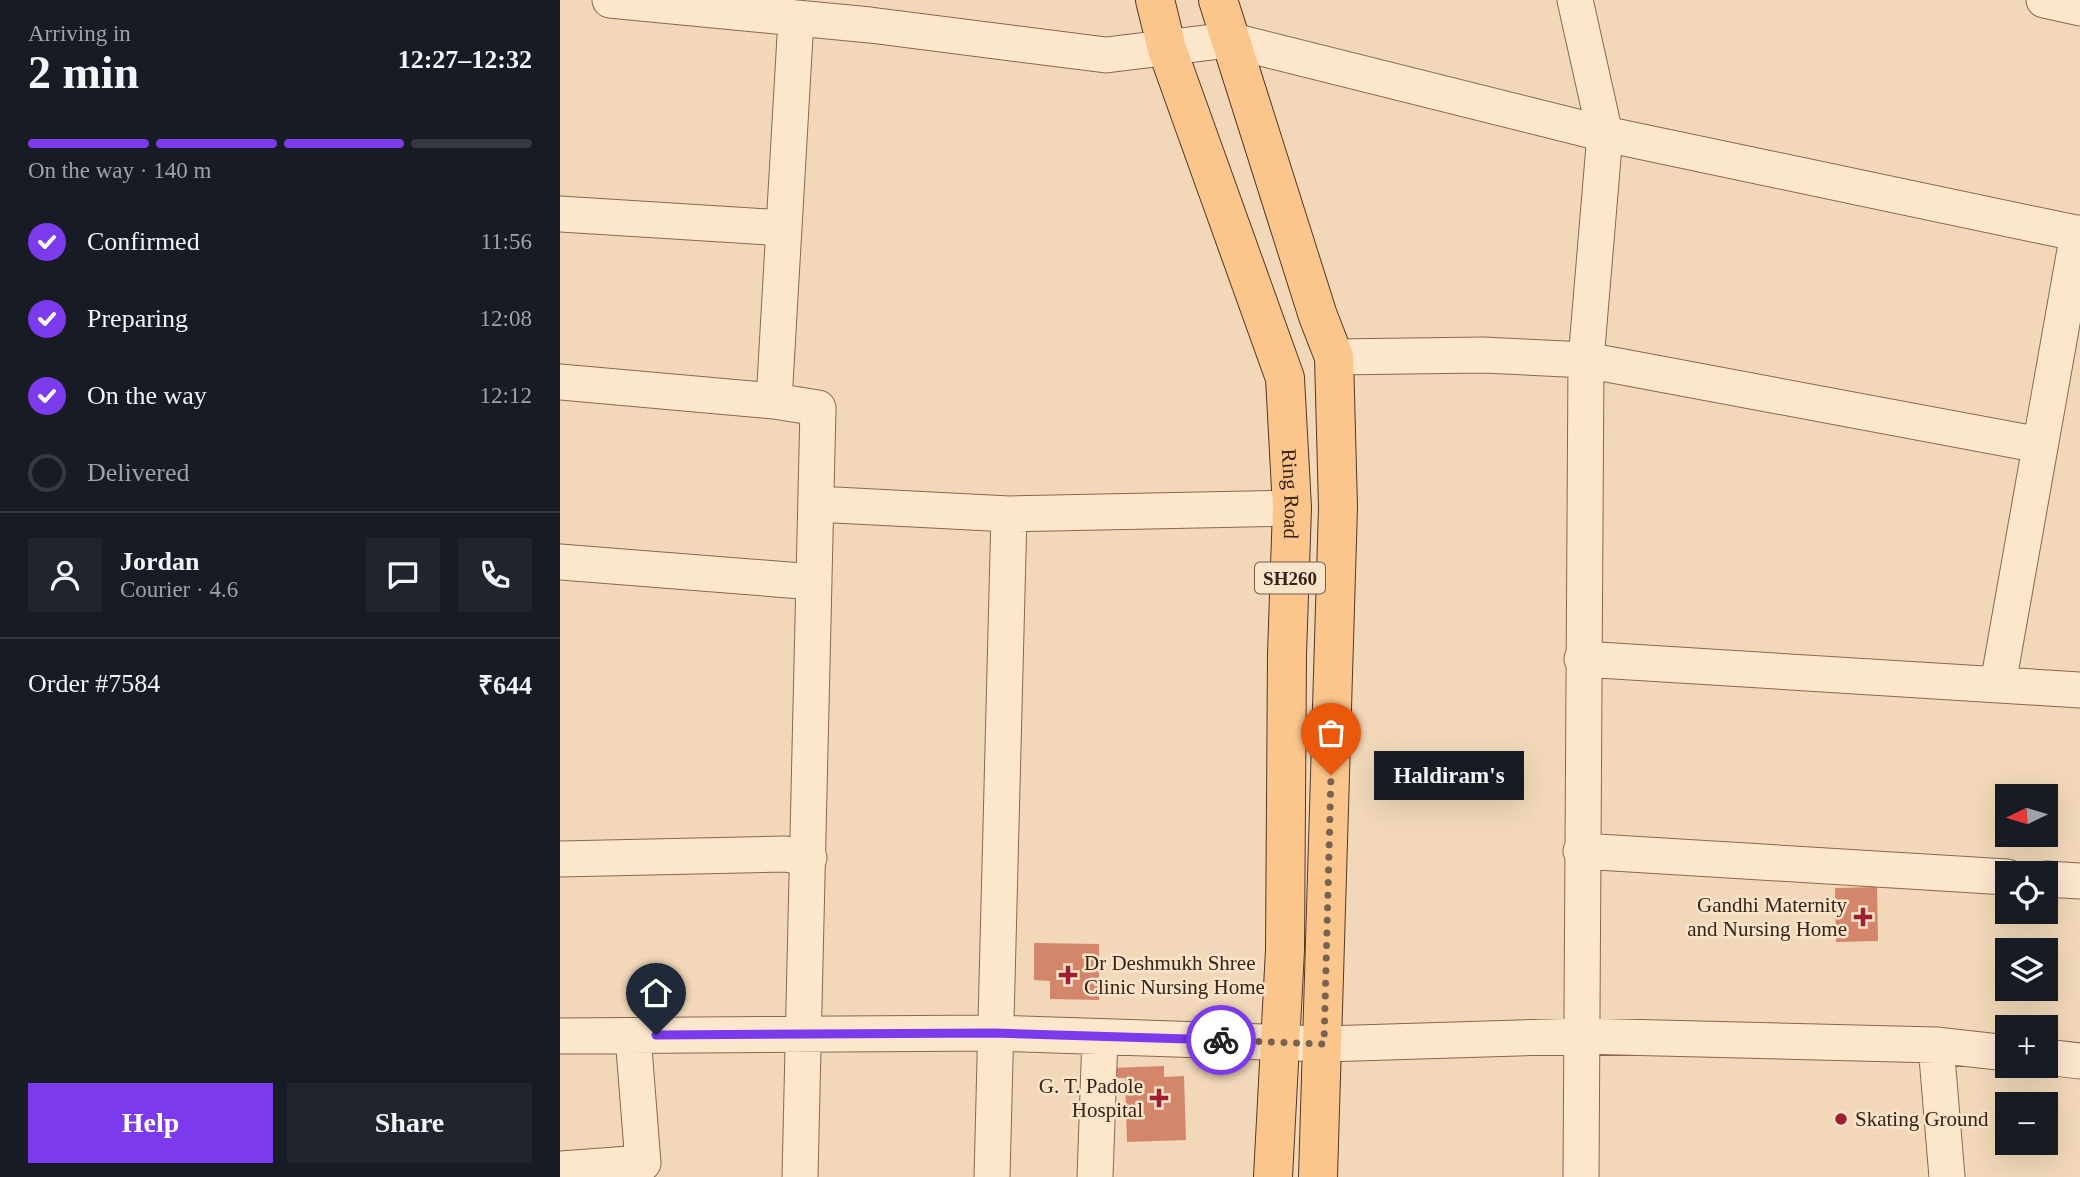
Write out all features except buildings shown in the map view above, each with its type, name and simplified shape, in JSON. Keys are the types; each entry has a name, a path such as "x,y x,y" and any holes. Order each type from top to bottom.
{"main road":[{"name":"Ring Road","path":"1154,0 1167,49 1285,378 1292,508 1287,654 1285,950 1273,1177"},
{"name":"SH260","path":"1218,0 1318,316 1334,357 1338,507 1318,1177"}],"street":[{"path":"610,0 688,5 796,19 867,12 1106,55 1229,40 1605,134 2079,234 1998,684"},
{"path":"1575,0 1605,134 1586,360 1582,659 1581,1177"},
{"path":"2044,0 2080,8"},
{"path":"774,401 796,19"},
{"path":"560,214 784,228"},
{"path":"1334,357 1483,355 1586,360 2040,445"},
{"path":"560,382 774,401 818,408 800,1177"},
{"path":"816,504 1009,514 1292,508"},
{"path":"992,1177 1009,514"},
{"path":"560,562 814,582"},
{"path":"1582,659 2080,690"},
{"path":"1581,851 1995,876"},
{"path":"560,859 785,853 809,858"},
{"path":"2058,880 2080,881"},
{"path":"560,1036 995,1033 1324,1044 1580,1037 1936,1045 1995,1052"},
{"path":"560,1169 643,1170 633,1036"},
{"path":"1095,1177 1100,1037"},
{"path":"1936,1045 1947,1177"},
{"path":"2058,1058 2080,1060"}],"way so far":[{"path":"1221,1040 1324,1044 1331,775"}],"place":[{"name":"Haldiram's","path":"1331,775"},
{"name":"Gandhi Maternity and Nursing Home","path":"1863,917"},
{"name":"Dr Deshmukh Shree Clinic Nursing Home","path":"1068,975"},
{"name":"G. T. Padole Hospital","path":"1159,1098"},
{"name":"Skating Ground","path":"1841,1119"}],"route":[{"path":"656,1035 995,1033 1221,1040"}]}
